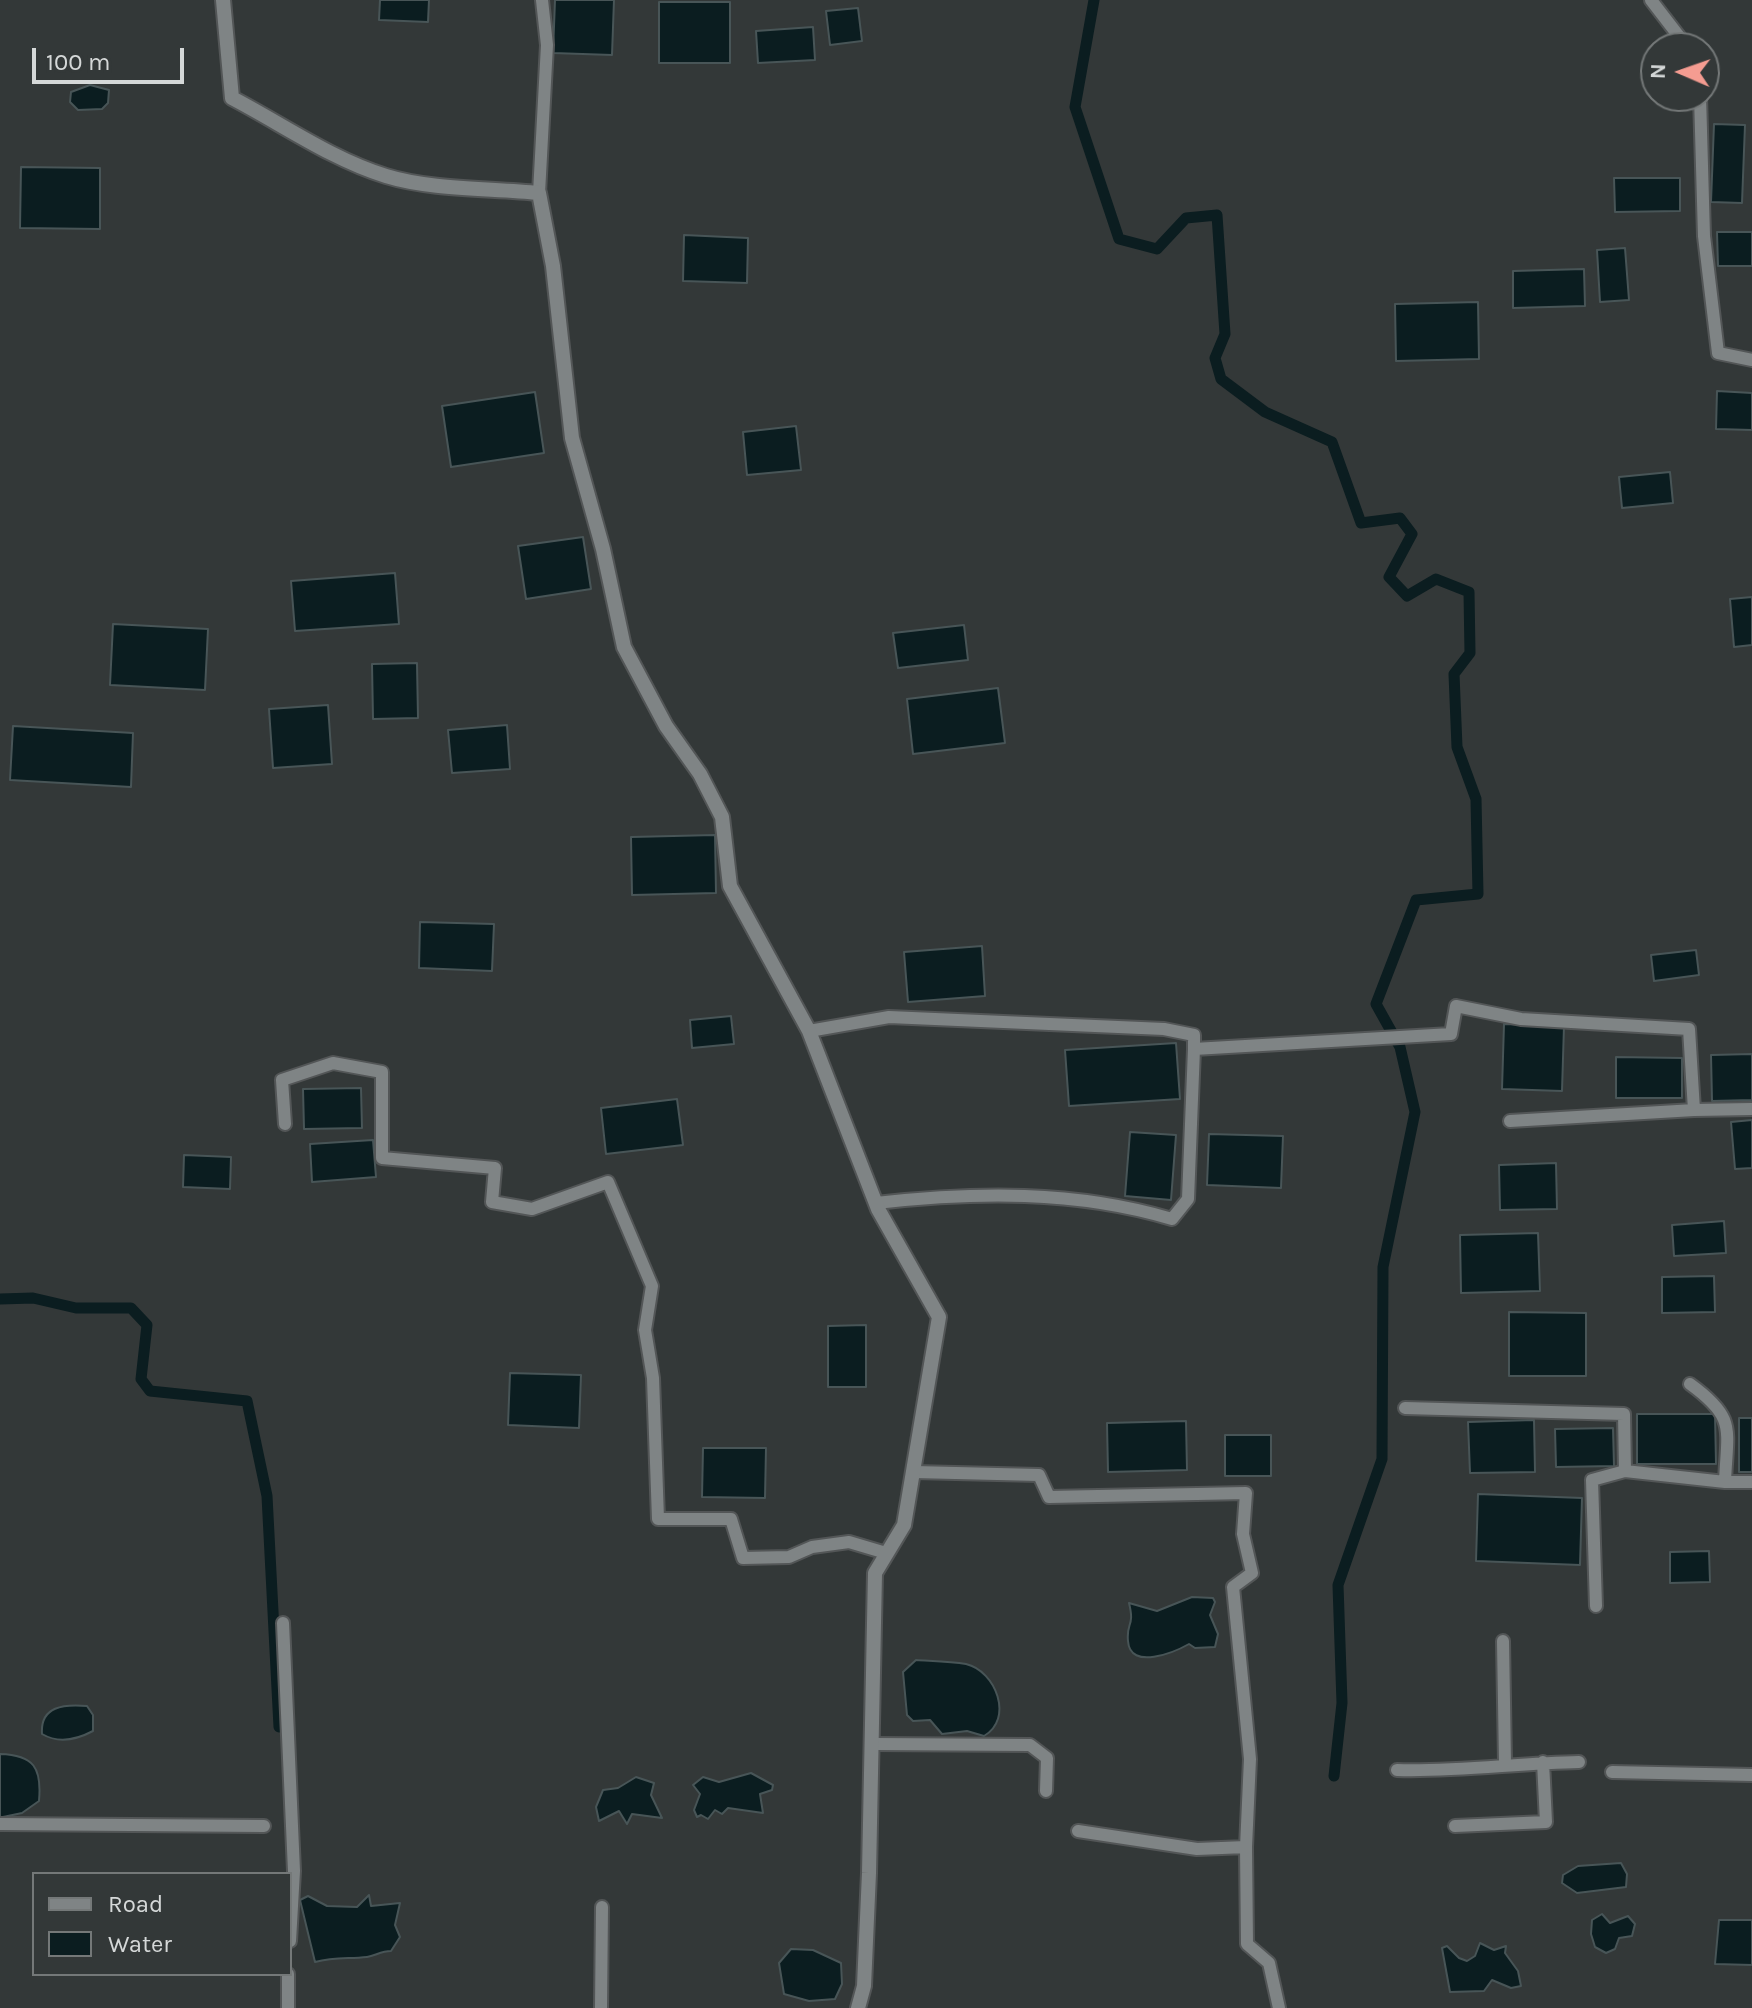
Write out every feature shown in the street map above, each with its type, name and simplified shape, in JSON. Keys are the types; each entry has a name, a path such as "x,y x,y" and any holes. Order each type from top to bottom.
{"street":[{"path":"223,0 232,98 312,143 385,176 412,182 539,193"},
{"path":"542,0 547,45 539,193 553,266 572,438 603,549 624,647 666,726 700,774 722,817 730,886 809,1031 876,1203 939,1317 904,1525 875,1573 874,1744 864,1986 858,2008"},
{"path":"1651,0 1676,32"},
{"path":"1700,112 1704,236 1718,353 1752,360"},
{"path":"1194,1049 1451,1034 1456,1006 1521,1019 1689,1029 1694,1110"},
{"path":"809,1031 889,1017 1164,1029 1194,1035 1188,1199 1172,1219 1134,1207 1021,1194 956,1194 876,1203"},
{"path":"285,1124 282,1080 333,1063 346,1065 382,1072 382,1158 495,1168 492,1202 532,1209 608,1182 652,1286 645,1330 653,1378 658,1519 731,1519 743,1558 789,1557 812,1547 849,1542 886,1553"},
{"path":"1510,1121 1752,1109"},
{"path":"1690,1384 1714,1401 1727,1420 1725,1482"},
{"path":"1405,1408 1624,1414 1625,1471"},
{"path":"1596,1606 1592,1480 1625,1471 1752,1482"},
{"path":"914,1472 1039,1475 1049,1497 1246,1493 1243,1534 1252,1573 1233,1587 1249,1744 1247,1944 1269,1963 1279,2008"},
{"path":"283,1623 294,1871 292,1906"},
{"path":"1503,1641 1505,1763"},
{"path":"874,1744 965,1747 1030,1745 1047,1758 1046,1791"},
{"path":"1455,1826 1546,1822 1543,1762"},
{"path":"1397,1770 1441,1772 1505,1763 1579,1762"},
{"path":"1612,1772 1752,1775"},
{"path":"0,1824 264,1826"},
{"path":"1078,1831 1197,1849 1246,1847"},
{"path":"601,2008 602,1907"},
{"path":"288,1976 288,2008"}],"water":[{"path":"380,0 429,0 428,22 379,20"},
{"path":"555,0 614,0 612,55 553,53"},
{"path":"659,2 730,2 730,63 659,63"},
{"path":"858,8 862,41 830,45 826,11"},
{"path":"813,27 815,60 758,63 756,31"},
{"path":"90,85 109,90 108,103 102,109 78,110 70,102 71,92"},
{"path":"1714,124 1745,125 1742,203 1711,202"},
{"path":"21,167 100,168 100,229 20,228"},
{"path":"1614,178 1680,178 1680,211 1615,212"},
{"path":"1717,232 1752,232 1752,266 1718,266"},
{"path":"684,235 748,238 747,283 683,281"},
{"path":"1625,248 1629,300 1600,302 1597,250"},
{"path":"1584,269 1585,306 1513,308 1513,271"},
{"path":"1478,302 1479,359 1396,361 1395,304"},
{"path":"1717,391 1752,393 1752,430 1716,429"},
{"path":"535,392 544,453 451,467 442,406"},
{"path":"796,426 801,470 747,475 743,432"},
{"path":"1670,472 1673,503 1622,508 1619,477"},
{"path":"583,537 591,589 526,599 518,546"},
{"path":"395,573 399,624 295,631 291,581"},
{"path":"1752,597 1752,645 1734,647 1730,599"},
{"path":"113,624 208,629 205,690 110,685"},
{"path":"964,625 968,660 898,668 893,633"},
{"path":"417,663 418,718 373,719 372,664"},
{"path":"998,688 1005,743 913,754 907,699"},
{"path":"328,705 332,764 273,768 269,709"},
{"path":"507,725 510,769 452,773 448,730"},
{"path":"13,726 133,733 131,787 10,780"},
{"path":"715,835 716,893 632,895 631,837"},
{"path":"420,922 494,924 492,971 419,968"},
{"path":"982,946 985,996 908,1002 904,952"},
{"path":"1696,950 1699,975 1654,981 1651,955"},
{"path":"731,1016 734,1044 692,1048 690,1020"},
{"path":"1504,1024 1564,1026 1562,1091 1502,1089"},
{"path":"1176,1043 1180,1099 1069,1106 1065,1050"},
{"path":"1752,1054 1752,1100 1712,1101 1711,1055"},
{"path":"1616,1057 1682,1058 1682,1098 1616,1098"},
{"path":"361,1088 362,1128 304,1129 303,1089"},
{"path":"677,1099 683,1145 606,1154 601,1108"},
{"path":"1752,1120 1752,1168 1735,1169 1731,1122"},
{"path":"1130,1132 1176,1135 1171,1200 1125,1196"},
{"path":"1209,1134 1283,1136 1281,1188 1207,1185"},
{"path":"373,1140 376,1177 312,1182 310,1144"},
{"path":"184,1155 231,1157 230,1189 183,1187"},
{"path":"1556,1163 1557,1209 1500,1210 1499,1165"},
{"path":"1724,1221 1726,1253 1674,1256 1672,1225"},
{"path":"1538,1233 1540,1291 1461,1293 1460,1235"},
{"path":"1714,1276 1715,1312 1662,1313 1662,1277"},
{"path":"1509,1312 1586,1313 1586,1376 1509,1376"},
{"path":"866,1325 866,1387 828,1387 828,1326"},
{"path":"510,1373 581,1375 579,1428 508,1425"},
{"path":"1637,1414 1715,1414 1716,1464 1637,1464"},
{"path":"1739,1418 1752,1418 1752,1472 1739,1472"},
{"path":"1534,1420 1535,1472 1470,1473 1468,1422"},
{"path":"1186,1421 1187,1470 1108,1472 1107,1423"},
{"path":"1613,1428 1614,1466 1556,1467 1555,1429"},
{"path":"1225,1435 1271,1435 1271,1476 1225,1476"},
{"path":"703,1448 766,1448 765,1498 702,1497"},
{"path":"1478,1494 1582,1498 1580,1565 1476,1561"},
{"path":"1709,1551 1710,1582 1670,1583 1670,1552"},
{"path":"1192,1597 1213,1598 1215,1602 1210,1615 1218,1634 1215,1647 1195,1648 1189,1644 1154,1657 1136,1655 1131,1650 1128,1641 1129,1603 1157,1611"},
{"path":"916,1660 966,1664 977,1668 993,1685 998,1696 998,1719 993,1728 984,1736 967,1731 942,1734 930,1720 913,1721 907,1715 903,1672"},
{"path":"87,1706 93,1715 93,1731 68,1740 42,1734 42,1725 49,1712 62,1707"},
{"path":"0,1754 28,1761 37,1772 40,1790 39,1801 22,1813 3,1817 0,1817"},
{"path":"751,1773 773,1785 772,1790 760,1794 763,1813 728,1808 722,1814 715,1810 708,1819 701,1815 697,1817 694,1810 700,1794 693,1785 703,1777 719,1782"},
{"path":"636,1777 654,1783 651,1795 662,1818 632,1814 627,1824 619,1811 599,1821 596,1807 603,1790 618,1788"},
{"path":"1621,1863 1627,1874 1626,1887 1577,1893 1562,1883 1563,1875 1578,1866"},
{"path":"369,1895 371,1906 400,1903 395,1925 400,1937 391,1951 367,1957 315,1962 300,1900 308,1896 327,1906 357,1907"},
{"path":"1602,1914 1610,1923 1628,1916 1635,1924 1632,1936 1619,1938 1615,1949 1606,1953 1595,1947 1591,1934 1592,1920"},
{"path":"1719,1920 1752,1920 1752,1965 1715,1964"},
{"path":"1480,1943 1494,1950 1506,1946 1505,1953 1518,1971 1521,1986 1511,1988 1492,1980 1484,1991 1450,1992 1442,1948 1447,1946 1467,1961 1475,1956"},
{"path":"791,1949 813,1950 841,1963 842,1984 835,1999 809,2001 784,1994 779,1963"}],"waterway":[{"path":"1094,0 1075,107 1119,239 1157,249 1186,218 1217,215 1225,334 1215,358 1221,379 1265,412 1332,442 1361,523 1400,518 1412,534 1389,577 1407,596 1436,579 1469,592 1470,653 1454,674 1457,747 1476,799 1478,894 1416,900 1376,1004 1400,1047 1415,1112 1383,1267 1382,1459 1338,1585 1342,1703 1334,1776"},
{"path":"0,1299 33,1298 76,1308 131,1308 147,1325 141,1379 150,1391 247,1401 267,1496 279,1727"}]}
